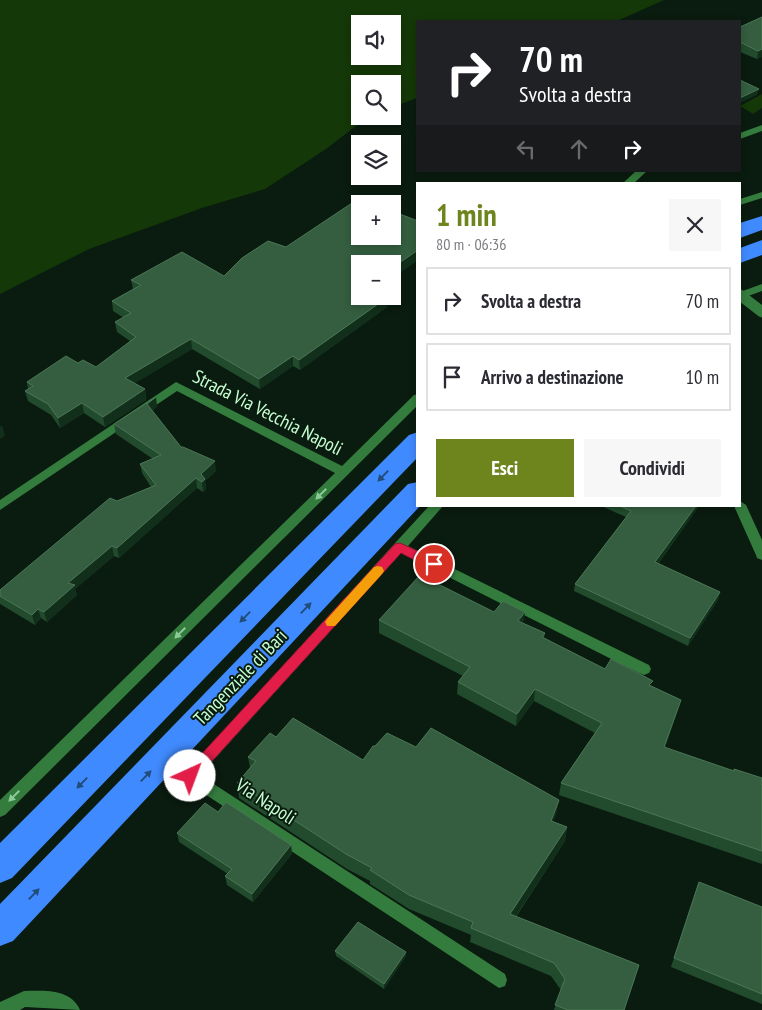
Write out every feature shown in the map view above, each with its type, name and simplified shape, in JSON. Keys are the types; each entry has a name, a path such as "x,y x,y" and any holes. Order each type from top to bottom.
{"highway":[{"path":"741,231 762,222"},
{"path":"741,256 762,247"},
{"name":"Tangenziale di Bari","path":"0,867 416,443"},
{"name":"Tangenziale di Bari","path":"0,929 416,493"}],"street":[{"path":"741,136 762,128"},
{"path":"629,182 641,172"},
{"path":"741,202 762,195"},
{"path":"741,295 762,287"},
{"path":"741,296 762,312"},
{"name":"Strada Via Vecchia Napoli","path":"0,506 176,386 344,472"},
{"path":"0,810 416,400"},
{"name":"Via Napoli","path":"436,507 190,776 499,980"},
{"path":"741,507 762,555"},
{"path":"400,547 644,668"},
{"path":"4,1010 24,999 57,1000 71,1010"}],"shaded area":[{"path":"0,0 664,0 619,20 416,20 416,98 401,104 401,75 351,75 351,125 357,125 326,149 265,189 202,208 89,249 0,294"},
{"path":"762,94 762,108 753,114 741,105"}],"building":[{"path":"762,17 762,49 758,51 741,42 741,27"},
{"path":"741,80 759,89 741,98"},
{"path":"351,204 351,245 401,245 401,214 416,220 416,251 401,262 401,255 351,255 351,305 377,305 299,360 293,356 259,379 191,339 125,378 145,389 103,417 82,403 58,418 48,404 25,391 33,386 27,382 66,356 78,363 83,360 96,367 136,337 115,322 131,313 112,301 141,285 131,280 182,252 224,276 242,258 268,241 286,247"},
{"path":"156,397 147,404 181,447 215,461 201,474 205,479 202,482 196,478 117,548 112,546 68,583 75,585 44,612 38,609 32,615 0,596 0,590 110,498 117,501 156,485 140,464 161,455 114,424"},
{"path":"622,507 695,507 655,562 720,592 690,638 575,584 631,511"},
{"path":"420,575 494,612 503,601 525,612 518,621 545,633 542,637 605,669 611,659 653,681 649,685 681,700 664,747 734,771 734,769 762,778 762,851 561,783 602,723 535,689 517,714 458,682 470,667 379,620"},
{"path":"293,718 363,760 373,746 387,733 416,747 431,728 559,800 551,821 567,827 510,914 639,965 624,1010 568,1010 555,1005 565,979 554,963 471,928 473,922 409,895 370,870 372,868 346,854 237,783 256,761 248,757 270,733 276,737"},
{"path":"226,802 291,845 252,894 225,876 232,869 177,833 205,803 218,812"},
{"path":"699,882 762,907 762,994 674,958"},
{"path":"358,922 406,952 384,984 335,951"}],"slow traffic":[{"path":"331,622 378,571"}],"route":[{"path":"190,776 400,547 434,564"}]}
